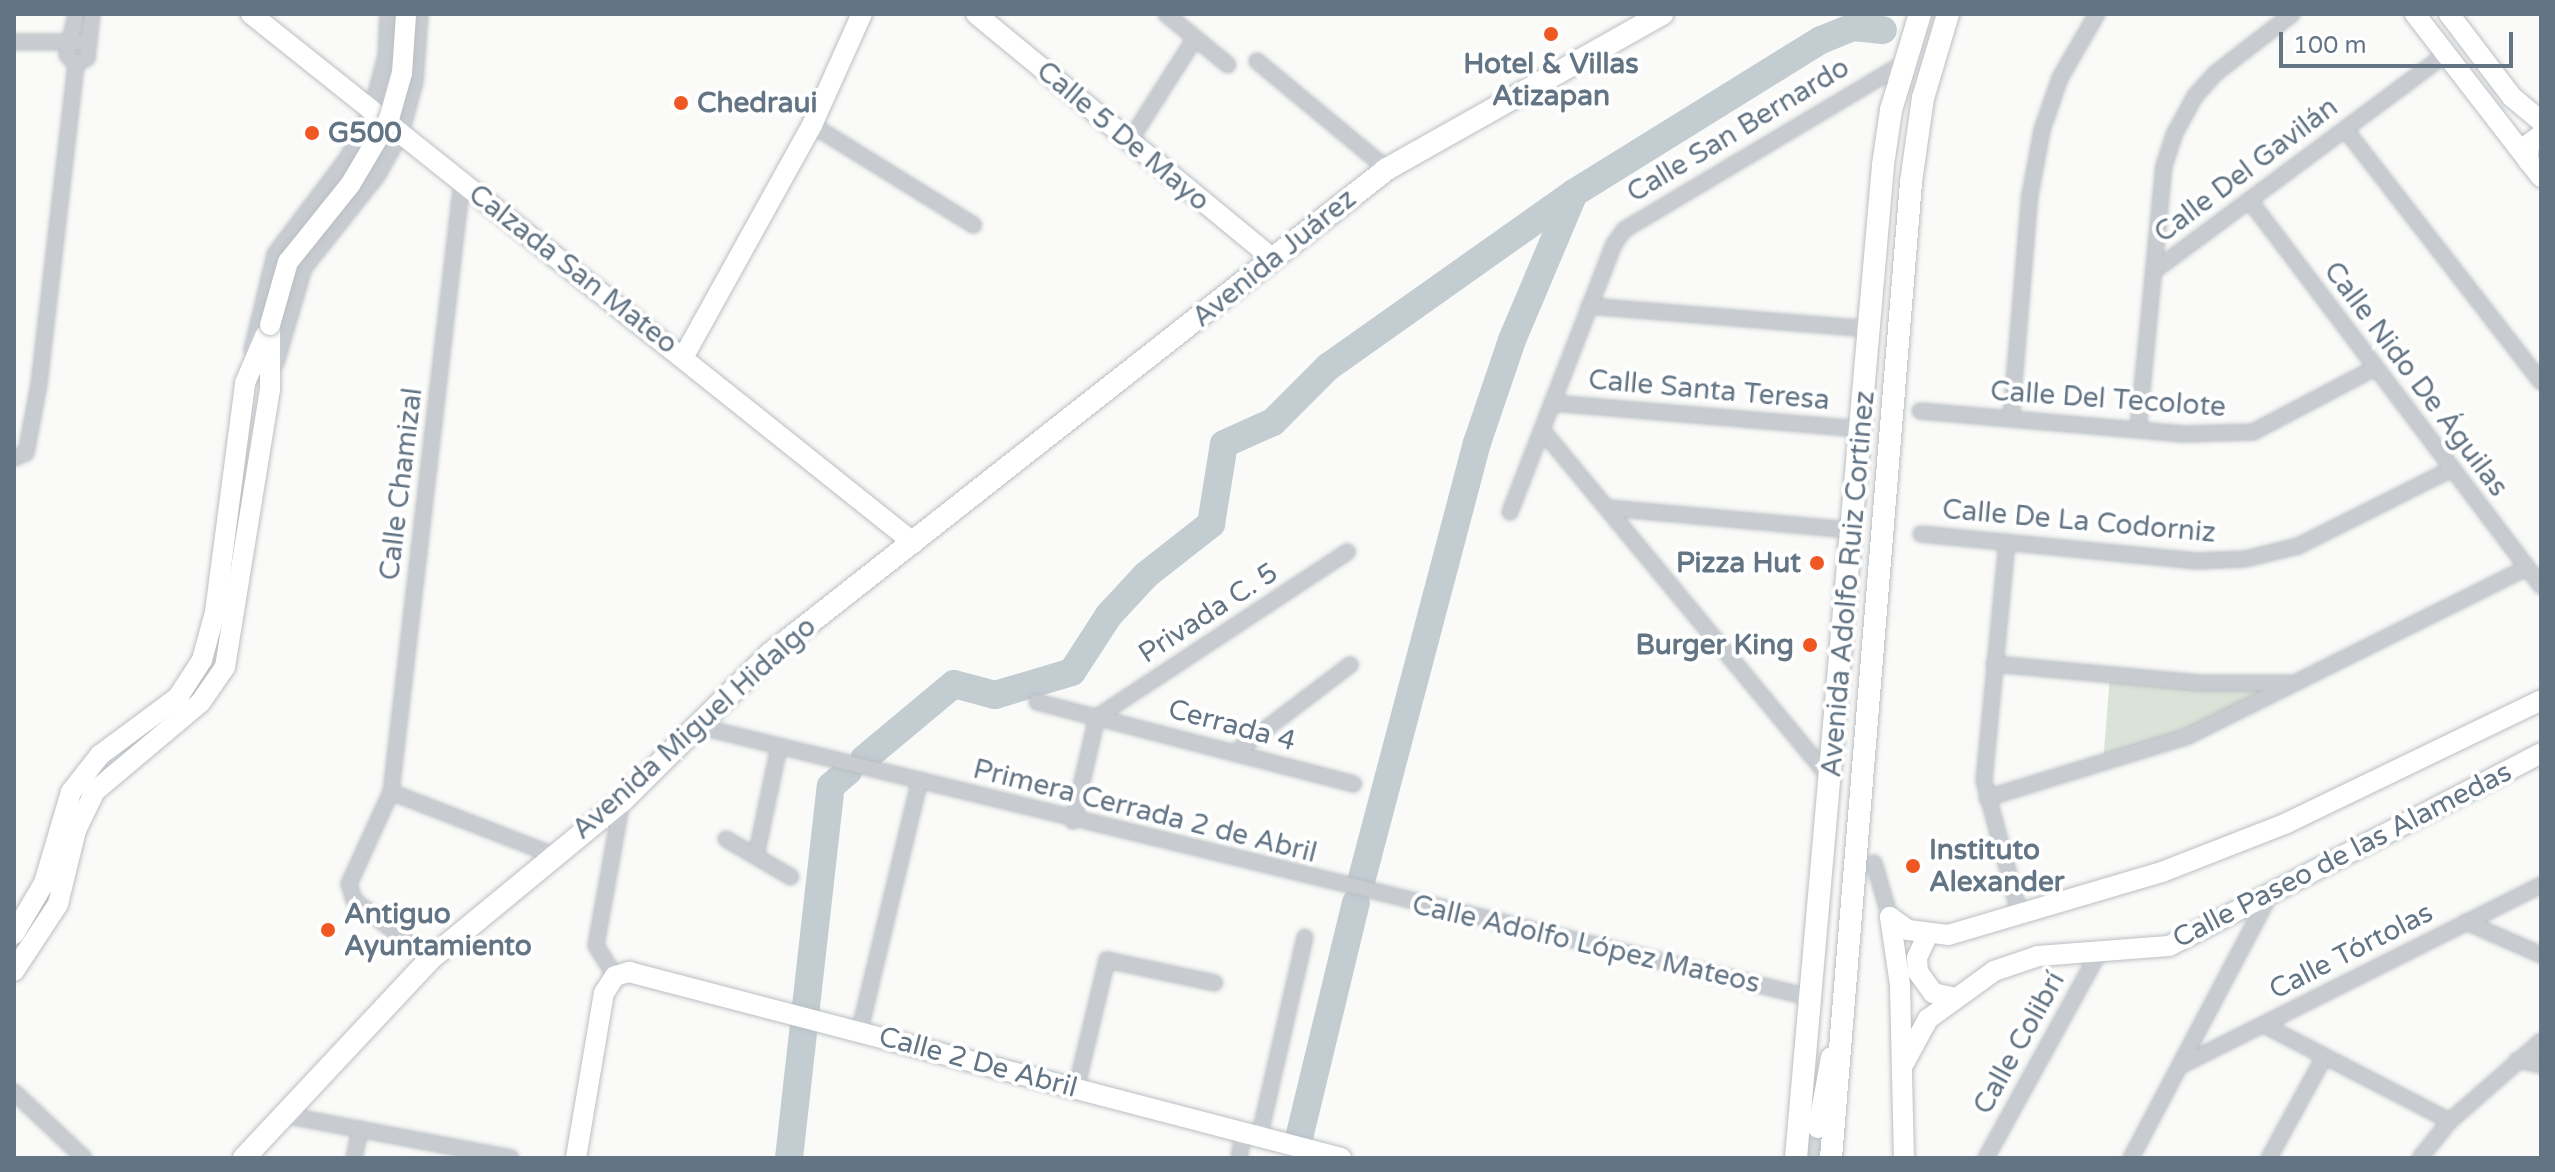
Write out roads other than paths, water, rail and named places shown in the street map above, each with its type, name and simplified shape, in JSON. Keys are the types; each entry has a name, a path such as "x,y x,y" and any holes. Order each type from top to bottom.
{"main road":[{"name":"Avenida Juárez","path":"914,543 1271,257 1387,169 1662,14"},
{"name":"Avenida Adolfo Ruiz Cortinez","path":"1831,1158 1849,974 1858,804 1911,182 1923,98 1948,14"},
{"name":"Avenida Adolfo Ruiz Cortinez","path":"1796,1158 1832,782 1883,165 1914,16"},
{"name":"Avenida Miguel Hidalgo","path":"244,1158 430,959 551,854 622,801 770,654 914,543"}],"street":[{"path":"14,458 26,453 39,384 76,64 87,58 76,14"},
{"path":"81,41 92,14"},
{"name":"Calzada San Mateo","path":"251,14 684,356 914,543"},
{"path":"14,934 44,883 62,814 83,774 178,697 202,660 215,612 245,383 275,254 356,143 382,79 388,14"},
{"path":"270,389 264,354 288,262 350,185 389,119 402,73 406,14"},
{"path":"14,971 58,904 76,830 95,791 200,703 225,667 270,389 304,268 384,165 401,133 414,88 420,14"},
{"path":"684,356 812,125 862,14"},
{"name":"Calle 5 De Mayo","path":"976,14 1271,257"},
{"path":"1166,14 1228,65"},
{"path":"2011,419 2030,195 2042,130 2060,78 2097,14"},
{"path":"2138,430 2164,166 2195,96 2292,14"},
{"path":"2415,14 2535,169"},
{"path":"2449,14 2512,97 2541,121"},
{"path":"1129,142 1195,38"},
{"path":"14,42 81,41"},
{"name":"Calle Del Gavilán","path":"2154,271 2446,54"},
{"name":"Calle San Bernardo","path":"1510,512 1614,244 1639,217 1904,57"},
{"path":"1257,61 1387,169"},
{"path":"382,79 394,93 414,88"},
{"path":"812,125 973,225"},
{"path":"2345,129 2541,382"},
{"path":"2535,169 2529,144 2541,135"},
{"path":"356,143 373,143 384,165"},
{"name":"Calle Chamizal","path":"430,959 349,892 356,866 391,792 462,181"},
{"name":"Calle Nido De Águilas","path":"2250,201 2373,369 2541,586"},
{"path":"1589,306 1869,329"},
{"path":"245,383 264,354"},
{"name":"Calle Del Tecolote","path":"1920,411 2216,436 2253,432 2373,369"},
{"name":"Calle Santa Teresa","path":"1552,403 1861,429"},
{"path":"1542,430 1832,782"},
{"name":"Calle De La Codorniz","path":"1921,534 2197,561 2245,559 2298,546 2452,469"},
{"path":"1609,508 1853,530"},
{"path":"891,560 892,527"},
{"path":"2007,542 1985,762 1987,798 2020,915"},
{"name":"Privada C. 5","path":"1097,717 1347,552"},
{"path":"1987,798 2188,736 2527,568"},
{"path":"1994,664 2197,683 2293,682"},
{"path":"1234,753 1350,665"},
{"name":"Calle Paseo de las Alamedas","path":"1890,917 1908,930 1928,934 1973,931 2162,872 2287,823 2541,700"},
{"name":"Cerrada 4","path":"1037,702 1354,784"},
{"path":"1073,821 1097,717"},
{"name":"Primera Cerrada 2 de Abril","path":"697,726 1358,891"},
{"path":"756,856 779,747"},
{"name":"Calle Paseo de las Alamedas","path":"1902,1067 1911,1042 1952,997 2017,962 2038,956 2098,954 2169,946 2274,887 2541,753"},
{"path":"860,1029 920,780"},
{"path":"391,792 551,854"},
{"path":"576,1158 599,1011 615,976 596,945 622,801"},
{"path":"726,839 791,877"},
{"path":"1874,863 1890,917 1900,985 1904,1158"},
{"name":"Calle Tórtolas","path":"2184,1064 2541,885"},
{"path":"2131,1158 2184,1064 2274,887"},
{"name":"Calle Adolfo López Mateos","path":"1358,891 1813,998"},
{"path":"2466,922 2541,955"},
{"path":"1928,934 1917,958 1918,972 1933,993 1952,997"},
{"path":"1239,1158 1251,1136 1305,937"},
{"name":"Calle Colibrí","path":"1986,1158 2098,954"},
{"path":"1076,1089 1107,960 1215,983"},
{"name":"Calle 2 De Abril","path":"615,976 647,973 1341,1158"},
{"path":"1818,1128 1849,974"},
{"path":"2264,1025 2450,1121"},
{"path":"2420,1158 2450,1121 2541,1041"},
{"path":"2269,1158 2324,1057"},
{"path":"2517,1060 2541,1065"},
{"path":"15,1093 84,1158"},
{"path":"284,1115 509,1158"},
{"path":"354,1158 360,1129"}],"waterway":[{"path":"1362,878 1477,443 1512,340 1574,193 1821,40 1853,27 1883,30"},
{"path":"864,759 954,684 995,695 1072,672 1109,615 1146,575 1211,524 1224,444 1273,422 1328,367 1574,193"},
{"path":"789,1158 831,786 848,771"},
{"path":"1299,1138 1356,903"}],"tunnel":[{"path":"1814,1158 1818,1128"}],"place":[{"name":"Hotel & Villas Atizapan","path":"1551,34"},
{"name":"Chedraui","path":"681,103"},
{"name":"G500","path":"312,133"},
{"name":"Pizza Hut","path":"1817,563"},
{"name":"Burger King","path":"1810,645"},
{"name":"Instituto Alexander","path":"1913,866"},
{"name":"Antiguo Ayuntamiento","path":"328,930"}]}
